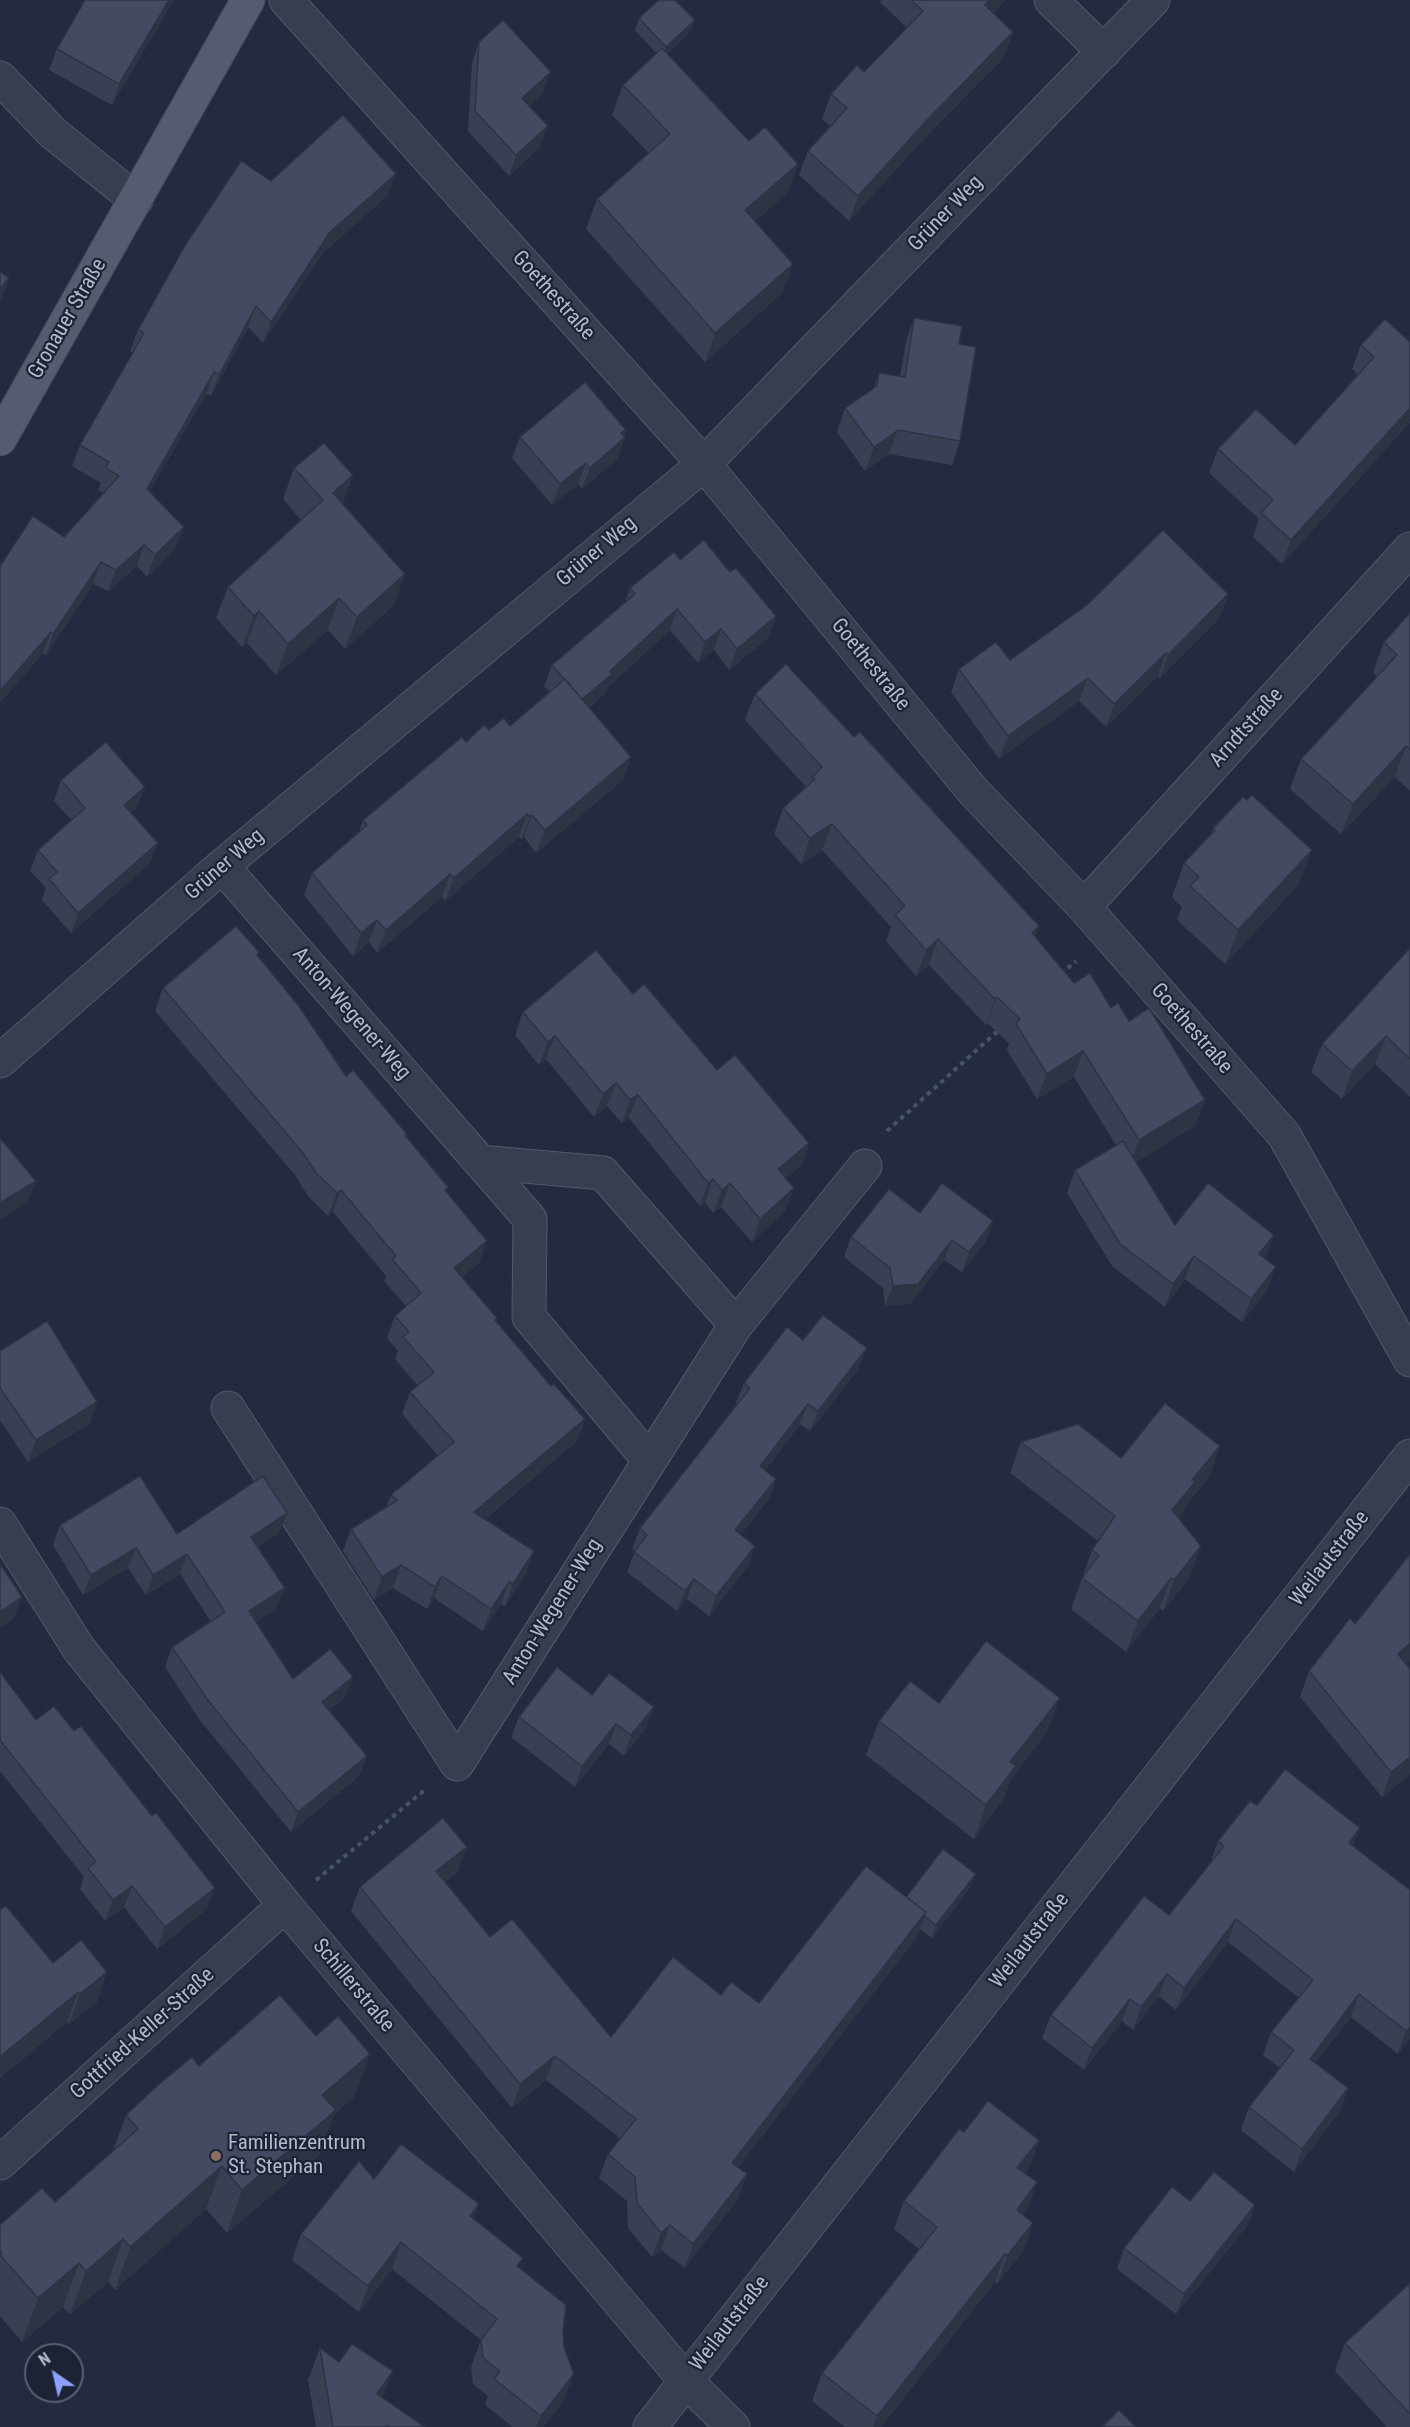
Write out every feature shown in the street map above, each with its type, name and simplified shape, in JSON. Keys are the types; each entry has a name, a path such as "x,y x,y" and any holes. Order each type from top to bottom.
{"main road":[{"name":"Gronauer Straße","path":"0,439 248,0"}],"street":[{"name":"Goethestraße","path":"286,0 704,464 974,791 1084,907 1284,1136 1410,1360"},
{"path":"1051,0 1104,52"},
{"name":"Grüner Weg","path":"0,1060 222,866 704,464 1153,0"},
{"path":"0,78 53,134 136,200"},
{"name":"Arndtstraße","path":"1084,907 1410,549"},
{"name":"Anton-Wegener-Weg","path":"222,866 530,1219 529,1317 649,1460"},
{"path":"480,1162 603,1173 736,1325"},
{"name":"Anton-Wegener-Weg","path":"457,1764 736,1325 865,1166"},
{"path":"228,1408 457,1764"},
{"name":"Weilautstraße","path":"650,2427 1410,1456"},
{"name":"Schillerstraße","path":"0,1524 79,1649 285,1905 686,2381 733,2427"},
{"name":"Gottfried-Keller-Straße","path":"0,2163 285,1905"}],"path":[{"path":"1057,978 1084,953 1084,907"},
{"path":"865,1166 881,1137 1004,1026"},
{"path":"285,1905 457,1764"}],"building":[{"path":"85,0 169,0 119,84 57,49"},
{"path":"659,0 675,0 695,20 666,47 639,18"},
{"path":"911,0 990,0 985,5 1013,32 928,119 858,196 808,151 847,108 831,94 857,65 864,72 923,11"},
{"path":"503,20 551,72 522,98 548,126 516,155 475,111 479,42"},
{"path":"662,48 749,141 765,127 798,164 745,210 793,264 715,333 597,199 670,134 623,85"},
{"path":"343,115 396,174 330,232 271,322 256,306 219,375 214,372 147,489 184,527 155,555 144,545 116,570 101,562 53,634 51,632 0,691 0,566 33,516 64,537 119,476 106,468 109,462 80,445 144,333 138,330 186,244 241,161 271,181"},
{"path":"0,272 9,278 0,289"},
{"path":"914,318 962,326 959,344 976,347 960,441 898,430 874,447 845,408 877,386 879,373 905,377"},
{"path":"1385,319 1410,342 1410,408 1291,540 1261,513 1273,500 1218,449 1256,409 1295,445 1374,357 1361,345"},
{"path":"585,382 626,430 621,433 625,437 590,468 586,463 560,484 520,437"},
{"path":"324,443 353,475 333,493 405,574 357,617 339,598 288,644 259,611 254,616 228,587 323,500 294,468"},
{"path":"1163,530 1228,594 1168,655 1166,653 1114,704 1088,678 1008,736 959,669 996,642 1010,660 1087,605"},
{"path":"704,540 730,572 736,568 776,616 737,649 721,629 705,642 677,609 610,671 612,674 582,699 552,665 635,594 630,588 674,552 680,560"},
{"path":"1410,613 1410,750 1406,746 1353,804 1301,759 1397,655 1384,642"},
{"path":"786,664 854,737 860,732 1039,926 1032,933 1074,983 1090,973 1111,1008 1118,1003 1129,1021 1149,1008 1205,1100 1139,1140 1083,1051 1047,1074 1016,1024 1020,1019 997,997 995,999 938,939 926,950 895,915 905,906 832,824 810,838 783,808 815,779 812,777 822,767 755,694"},
{"path":"565,679 631,757 545,830 532,815 530,817 527,814 454,878 450,874 386,930 377,920 361,933 312,873 367,825 363,820 462,737 466,742 484,725 489,730 504,718 510,726"},
{"path":"106,742 145,787 124,805 158,843 78,913 49,879 57,872 38,850 85,808 61,780"},
{"path":"1252,795 1312,850 1238,930 1190,886 1199,877 1184,863 1243,797 1247,800"},
{"path":"236,926 259,952 257,955 298,1005 346,1076 353,1070 407,1134 405,1135 448,1187 445,1190 487,1241 454,1268 551,1386 554,1384 585,1419 474,1512 534,1551 513,1584 509,1582 491,1609 442,1576 435,1587 401,1565 382,1577 351,1529 398,1500 391,1495 454,1442 410,1392 434,1372 403,1337 409,1332 395,1316 421,1293 392,1259 396,1256 341,1190 337,1193 316,1173 303,1153 163,988"},
{"path":"1410,948 1410,1059 1386,1036 1352,1071 1322,1044"},
{"path":"596,950 633,994 644,984 717,1070 735,1055 809,1143 778,1169 794,1188 760,1219 730,1183 722,1190 713,1179 708,1183 638,1095 630,1100 616,1083 603,1094 555,1036 548,1042 523,1012"},
{"path":"0,1138 36,1181 0,1203"},
{"path":"1123,1141 1175,1225 1208,1183 1274,1235 1259,1254 1276,1267 1251,1299 1194,1256 1173,1284 1120,1244 1075,1170"},
{"path":"942,1183 993,1221 969,1252 952,1240 918,1284 893,1286 890,1268 851,1237 889,1189 920,1213"},
{"path":"823,1315 867,1348 818,1411 808,1404 760,1466 776,1479 735,1530 755,1546 716,1596 694,1579 685,1591 634,1552 647,1535 640,1528 750,1388 744,1383 787,1327 803,1340"},
{"path":"47,1321 97,1402 36,1440 0,1388 0,1351"},
{"path":"1165,1403 1220,1446 1192,1480 1195,1482 1172,1510 1201,1546 1174,1580 1171,1578 1138,1621 1082,1578 1099,1555 1092,1550 1115,1516 1021,1442 1078,1424 1121,1458"},
{"path":"140,1476 177,1534 263,1476 287,1513 251,1537 285,1588 249,1611 293,1679 330,1649 353,1677 322,1702 367,1756 298,1812 207,1699 172,1647 225,1612 187,1554 153,1575 136,1548 91,1575 60,1525"},
{"path":"1410,1554 1410,1643 1398,1654 1410,1669 1410,1757 1391,1772 1309,1671 1350,1618 1355,1624"},
{"path":"0,1564 22,1597 0,1612"},
{"path":"986,1641 1060,1698 1010,1762 1016,1766 986,1805 879,1721 910,1681 939,1703"},
{"path":"557,1667 592,1695 609,1673 654,1707 631,1735 616,1724 582,1766 519,1717"},
{"path":"0,1672 36,1720 54,1706 74,1731 81,1726 152,1816 156,1813 215,1888 165,1927 132,1886 113,1900 88,1868 96,1862 0,1740"},
{"path":"1285,1769 1360,1828 1349,1843 1410,1890 1410,2027 1406,2031 1359,1994 1310,2059 1348,2088 1302,2149 1249,2107 1294,2050 1271,2032 1313,1980 1236,1919 1184,1988 1167,1974 1141,2007 1130,1999 1092,2048 1051,2015 1144,1896 1169,1915 1224,1846 1218,1841 1250,1801 1257,1805"},
{"path":"443,1818 467,1847 436,1871 490,1937 512,1919 611,2037 673,1957 721,1995 731,1982 759,2003 866,1866 926,1912 732,2163 747,2174 693,2244 670,2225 661,2233 637,2203 635,2177 608,2154 636,2119 555,2056 520,2084 360,1887"},
{"path":"943,1849 976,1874 936,1925 924,1916 926,1912 906,1897"},
{"path":"6,1906 53,1963 81,1940 107,1972 80,1994 78,1992 0,2057 0,1910"},
{"path":"280,1995 316,2036 338,2016 370,2054 322,2095 336,2110 242,2190 222,2166 130,2247 123,2239 86,2271 79,2263 38,2298 0,2255 2,2253 0,2251 0,2225 42,2188 55,2202 138,2129 126,2115 158,2085 192,2057 199,2066"},
{"path":"988,2101 1039,2140 1017,2168 1037,2182 1017,2210 1033,2223 1007,2256 1005,2254 877,2416 822,2373 937,2227 904,2201 959,2129 964,2132"},
{"path":"401,2144 479,2204 470,2216 523,2258 517,2266 566,2305 564,2347 574,2374 541,2416 494,2379 500,2371 483,2358 481,2340 497,2319 401,2242 368,2286 301,2234 359,2161 374,2179"},
{"path":"1214,2172 1255,2205 1184,2294 1124,2248 1172,2187 1190,2201"},
{"path":"1410,2283 1410,2414 1345,2343"},
{"path":"352,2344 393,2371 377,2394 425,2427 333,2427 320,2348 339,2362"},
{"path":"1119,2410 1136,2427 1102,2427"}],"place":[{"name":"Familienzentrum St. Stephan","path":"216,2156"}]}
